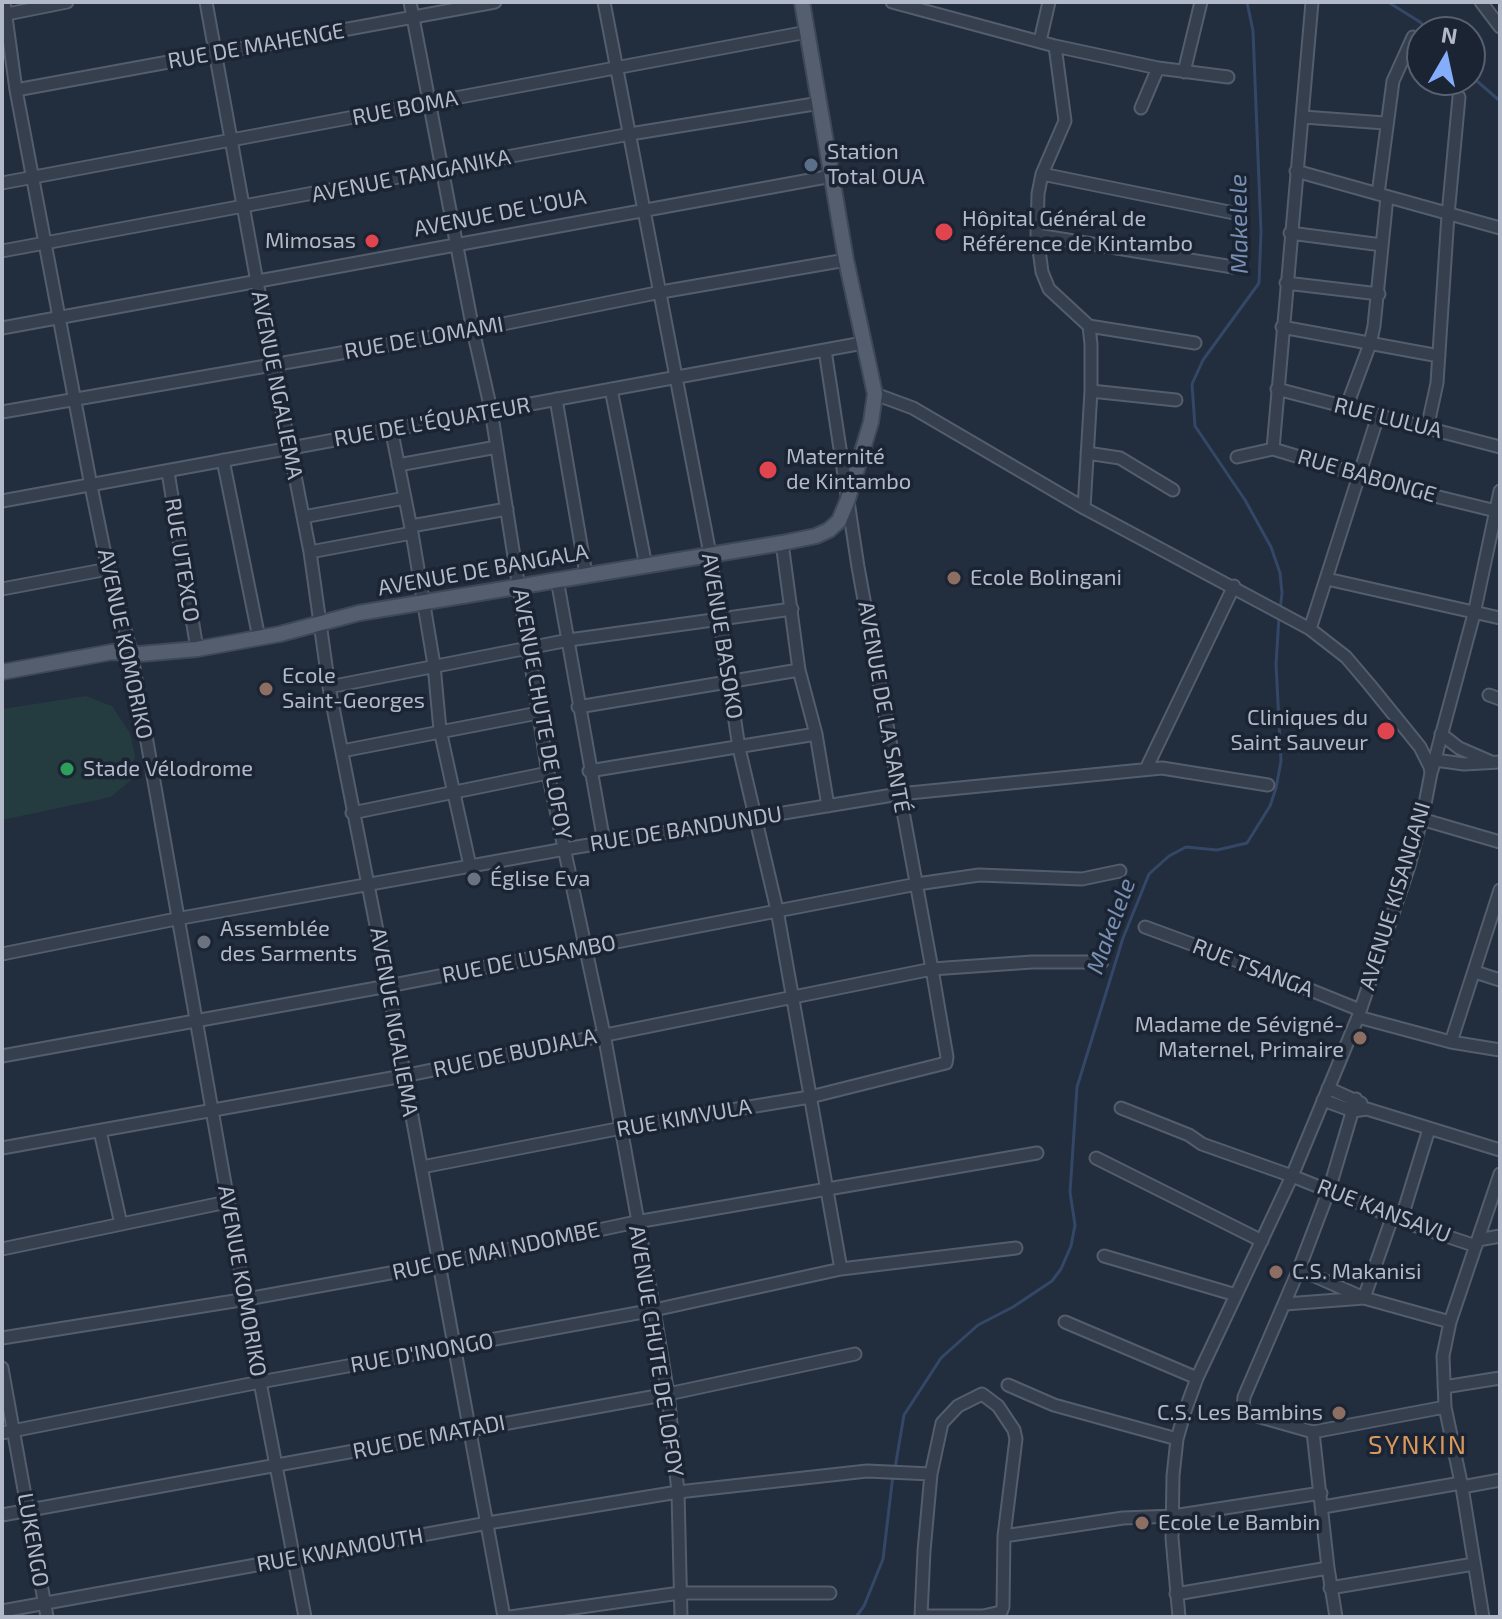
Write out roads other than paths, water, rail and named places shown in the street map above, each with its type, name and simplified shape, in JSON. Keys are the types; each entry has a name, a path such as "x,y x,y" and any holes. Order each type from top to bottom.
{"main road":[{"path":"802,2 846,260 875,394"},
{"name":"AVENUE DE BANGALA","path":"2,672 99,653 131,651 140,654 197,649 422,602 816,536 839,521 847,502 867,438 875,394"}],"street":[{"path":"4,13 67,2"},
{"name":"AVENUE NGALIEMA","path":"206,2 310,552 329,687 352,813 388,986 504,1617"},
{"name":"AVENUE CHUTE DE LOFOY","path":"410,2 491,410 548,773 604,1034 654,1310 668,1394 678,1492 681,1617"},
{"name":"RUE DE MAHENGE","path":"16,90 495,2"},
{"name":"AVENUE BASOKO","path":"604,2 710,554 739,748 777,910 841,1269"},
{"path":"892,2 1055,46 1158,68 1228,77"},
{"path":"1040,41 1049,2"},
{"path":"1184,72 1201,2"},
{"path":"1273,449 1312,2"},
{"path":"1481,2 1500,27"},
{"name":"AVENUE KOMORIKO","path":"4,13 91,486 108,569 131,651 176,919 305,1617"},
{"name":"RUE BOMA","path":"2,183 807,32"},
{"path":"1055,46 1065,121 1042,174 1038,194 1037,235 1042,272 1049,289 1089,326 1195,343"},
{"path":"1346,408 1370,344 1379,294 1385,123 1393,81 1406,52"},
{"path":"1141,108 1158,68"},
{"path":"1427,429 1436,392 1459,97"},
{"name":"AVENUE TANGANIKA","path":"2,251 630,134 820,103"},
{"path":"1303,117 1385,123"},
{"path":"1296,171 1500,228"},
{"path":"1042,174 1234,213"},
{"name":"AVENUE DE L’OUA","path":"2,328 832,176"},
{"path":"1290,233 1382,245"},
{"path":"1037,235 1233,267"},
{"name":"RUE DE LOMAMI","path":"2,412 473,330 661,292 846,260"},
{"path":"1286,283 1379,294"},
{"path":"1084,508 1091,391 1089,326"},
{"path":"1282,327 1439,356"},
{"name":"RUE DE L'ÉQUATEUR","path":"2,501 863,343"},
{"name":"AVENUE DE LA SANTÉ","path":"825,350 847,502 917,884 946,1063"},
{"path":"611,389 646,566"},
{"name":"RUE LULUA","path":"1277,389 1500,447"},
{"path":"1091,391 1176,400"},
{"name":"AVENUE KISANGANI","path":"875,394 913,408 1084,508 1310,629 1346,657 1387,705 1420,747 1431,773 1409,866 1359,1014 1292,1176 1197,1378 1177,1439 1173,1516 1179,1617"},
{"path":"556,399 586,574"},
{"path":"1310,629 1378,416"},
{"path":"391,428 412,530 434,665 440,730 470,866"},
{"path":"398,465 497,447"},
{"name":"RUE BABONGE","path":"1237,457 1273,449 1402,488 1496,511"},
{"path":"1087,453 1120,458 1173,490"},
{"path":"223,460 259,638"},
{"name":"RUE UTEXCO","path":"168,472 197,649"},
{"path":"1431,773 1474,614 1500,491"},
{"path":"303,517 405,498"},
{"path":"310,552 507,509"},
{"path":"782,543 799,670 816,734 828,806"},
{"path":"2,589 108,569"},
{"path":"557,579 604,842"},
{"path":"1327,579 1500,618"},
{"path":"1146,769 1234,586"},
{"path":"329,687 569,640 792,609"},
{"path":"578,707 799,670"},
{"path":"342,751 538,713"},
{"path":"589,771 816,734"},
{"path":"1441,734 1459,748 1497,763"},
{"path":"1435,760 1464,764 1497,763"},
{"name":"RUE DE BANDUNDU","path":"2,954 176,919 604,842 899,794 1146,769 1186,770 1268,785"},
{"path":"352,813 548,773"},
{"path":"1421,819 1500,842"},
{"name":"RUE DE LUSAMBO","path":"2,1056 388,986 917,884 979,875 1082,879 1120,871"},
{"path":"1451,1042 1500,890"},
{"name":"RUE TSANGA","path":"1145,927 1246,964 1359,1014 1451,1042 1500,1050"},
{"name":"RUE DE BUDJALA","path":"2,1148 403,1076 932,969 1032,962 1102,962"},
{"path":"1475,972 1500,980"},
{"name":"RUE KIMVULA","path":"422,1167 622,1128 810,1097 946,1063"},
{"path":"1328,1088 1354,1105"},
{"path":"1323,1100 1354,1105 1500,1150"},
{"path":"1354,1105 1329,1190 1285,1304 1244,1397 1243,1408 1250,1414 1313,1432 1445,1407"},
{"name":"RUE KANSAVU","path":"1121,1108 1189,1135 1202,1144 1397,1217 1477,1243 1500,1236"},
{"path":"1364,1298 1429,1129"},
{"path":"100,1131 121,1224"},
{"name":"RUE DE MAI NDOMBE","path":"2,1338 247,1299 440,1264 636,1222 1037,1153"},
{"path":"1096,1158 1262,1241"},
{"path":"1483,1617 1445,1407 1443,1356 1450,1322 1500,1174"},
{"path":"2,1249 227,1202"},
{"name":"RUE D'INONGO","path":"8,1432 654,1310 841,1269 1016,1248"},
{"path":"1104,1256 1236,1295"},
{"path":"1299,1269 1364,1298 1450,1322"},
{"path":"1285,1304 1364,1298"},
{"path":"1065,1322 1197,1378"},
{"name":"RUE DE MATADI","path":"2,1515 668,1394 855,1354"},
{"name":"LUKENGO","path":"2,1368 8,1432 29,1510 47,1617"},
{"path":"1444,1387 1500,1378"},
{"path":"1008,1385 1054,1405 1177,1439"},
{"path":"977,1395 986,1395 998,1406 1014,1430 1016,1439 1004,1536 1001,1612 983,1616 921,1616 931,1474 942,1423 967,1399 977,1395"},
{"path":"1313,1432 1336,1617"},
{"name":"RUE KWAMOUTH","path":"2,1611 488,1523 678,1492 867,1471 931,1474"},
{"path":"1323,1507 1500,1480"},
{"path":"1004,1536 1123,1518 1173,1516 1321,1493"},
{"path":"1330,1588 1474,1564"},
{"path":"1176,1594 1328,1568"},
{"path":"510,1617 680,1593 830,1593"}],"waterway":[{"name":"Makelele","path":"1247,2 1253,31 1261,232 1259,283 1203,360 1192,384 1195,426 1245,500 1271,547 1280,573 1280,610"},
{"path":"1388,2 1410,16"},
{"path":"1486,89 1500,101"},
{"name":"Makelele","path":"895,1468 904,1415 941,1358 978,1325 1013,1307 1052,1281 1071,1246 1075,1225 1070,1192 1077,1087 1123,938 1149,874 1169,856 1186,847 1217,850 1247,843 1270,806 1281,761 1276,664 1279,617"},
{"name":"Makelele","path":"856,1617 864,1606 883,1559 893,1475"}],"place":[{"name":"Station Total OUA","path":"811,165"},
{"name":"Hôpital Général de Référence de Kintambo","path":"944,232"},
{"name":"Mimosas","path":"372,241"},
{"name":"Maternité de Kintambo","path":"768,470"},
{"name":"Ecole Bolingani","path":"954,578"},
{"name":"Ecole Saint-Georges","path":"266,689"},
{"name":"Cliniques du Saint Sauveur","path":"1386,731"},
{"name":"Stade Vélodrome","path":"67,769"},
{"name":"Église Eva","path":"474,879"},
{"name":"Assemblée des Sarments","path":"204,942"},
{"name":"Madame de Sévigné- Maternel, Primaire","path":"1360,1038"},
{"name":"C.S. Makanisi","path":"1276,1272"},
{"name":"C.S. Les Bambins","path":"1339,1413"},
{"name":"Ecole Le Bambin","path":"1142,1523"}],"district":[{"name":"SYNKIN","path":"1418,1445"}]}
